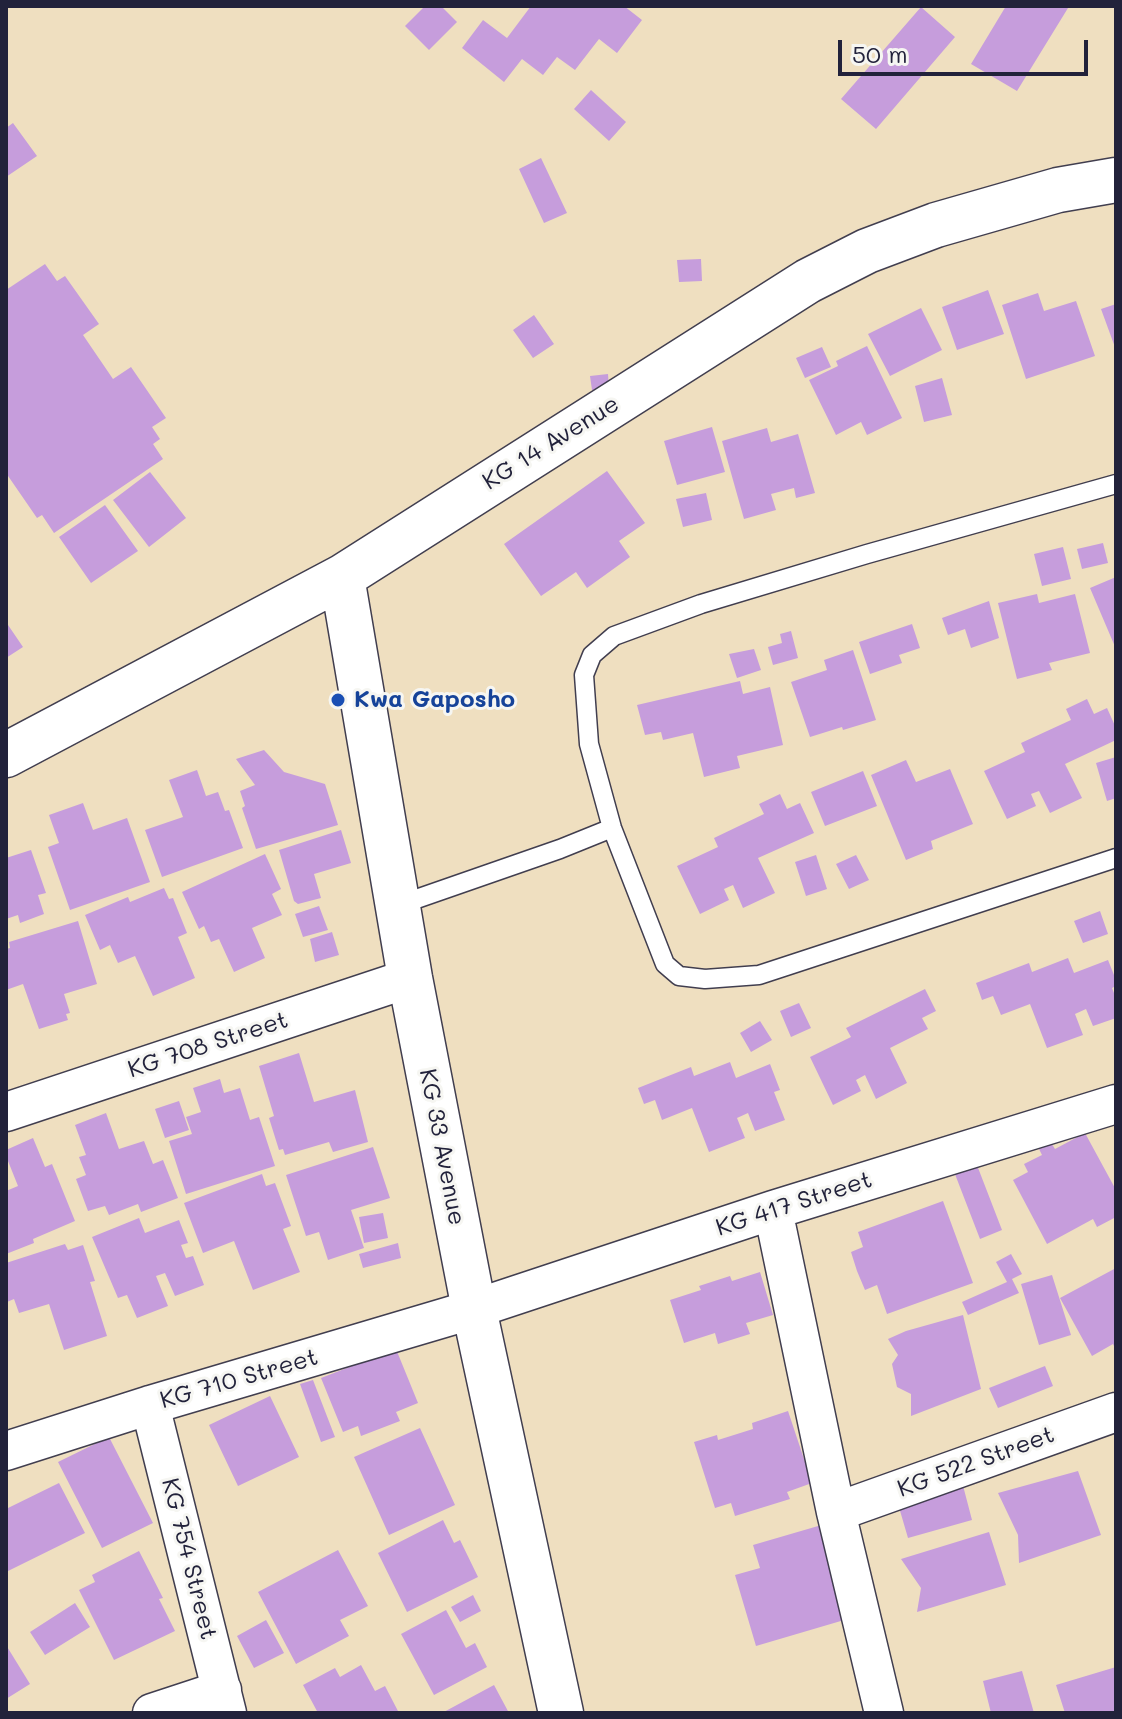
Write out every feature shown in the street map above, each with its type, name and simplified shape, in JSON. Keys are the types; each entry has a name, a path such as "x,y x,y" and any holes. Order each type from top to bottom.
{"main road":[{"name":"KG 14 Avenue","path":"6,755 342,577 808,281 867,251 936,225 1058,190 1116,180"},
{"name":"KG 33 Avenue","path":"342,577 410,978 474,1309 561,1713"}],"street":[{"name":"KG 708 Street","path":"6,1112 410,978"},
{"name":"KG 417 Street","path":"474,1309 773,1210 1116,1104"},
{"path":"773,1210 836,1512 884,1713"},
{"name":"KG 710 Street","path":"6,1451 474,1309"},
{"name":"KG 754 Street","path":"150,1405 225,1702"},
{"name":"KG 522 Street","path":"836,1512 1116,1412"},
{"path":"152,1713 225,1702"}],"lane":[{"path":"1116,484 701,604 614,636 592,655 584,675 589,744 612,828 665,964 679,976 705,979 759,975 1116,858"},
{"path":"399,905 612,828"}],"building":[{"path":"425,6 441,6 457,22 429,50 405,26"},
{"path":"531,6 624,6 642,20 617,53 599,39 575,70 557,57 543,75 522,59 504,82 462,48 483,20 507,38"},
{"path":"1006,6 1068,8 1017,91 971,64"},
{"path":"921,7 955,37 876,129 841,99"},
{"path":"591,90 626,122 609,141 574,109"},
{"path":"13,123 37,156 6,177 6,128"},
{"path":"541,158 567,213 544,223 519,169"},
{"path":"701,259 702,281 679,282 677,260"},
{"path":"45,264 57,281 65,276 99,324 83,335 113,379 131,367 166,418 152,427 160,439 153,444 163,459 54,533 42,515 37,518 6,473 6,290"},
{"path":"988,290 1004,334 957,350 942,307"},
{"path":"1038,293 1044,311 1076,301 1095,356 1026,379 1002,305"},
{"path":"1116,304 1116,350 1101,309"},
{"path":"921,308 942,350 890,376 868,334"},
{"path":"534,315 554,344 533,358 513,330"},
{"path":"867,346 902,418 867,435 861,422 836,435 809,380 838,366 836,361"},
{"path":"822,347 831,367 805,378 796,358"},
{"path":"608,374 609,389 592,390 590,376"},
{"path":"942,378 952,415 924,422 915,386"},
{"path":"712,427 725,472 677,485 664,441"},
{"path":"767,428 771,442 798,434 815,493 796,498 794,488 771,494 776,510 744,519 722,441"},
{"path":"607,471 645,523 619,541 630,557 587,588 576,572 541,596 504,544"},
{"path":"150,472 186,518 149,547 113,500"},
{"path":"706,493 712,520 683,527 676,499"},
{"path":"105,505 138,551 91,583 59,537"},
{"path":"1103,543 1108,563 1082,569 1077,549"},
{"path":"1063,547 1071,579 1042,586 1034,554"},
{"path":"1116,577 1116,649 1090,588"},
{"path":"1037,594 1039,603 1075,594 1090,653 1049,663 1052,670 1017,679 998,603"},
{"path":"989,601 999,638 971,648 965,629 948,635 942,618"},
{"path":"6,622 23,647 6,658"},
{"path":"912,624 920,648 899,655 902,663 870,674 859,642"},
{"path":"791,631 798,658 773,665 768,647 782,643 780,634"},
{"path":"754,649 761,670 737,678 729,654"},
{"path":"853,650 876,720 810,737 791,682 827,670 824,660"},
{"path":"740,681 743,694 770,687 783,745 737,756 740,768 704,777 693,733 663,740 661,732 645,735 637,705"},
{"path":"1087,699 1094,714 1107,708 1116,728 1116,740 1065,764 1082,798 1050,813 1039,791 1031,794 1036,806 1007,819 984,771 1025,752 1021,743 1071,720 1066,709"},
{"path":"264,750 284,772 325,784 338,825 256,849 242,808 245,806 240,791 255,785 236,759"},
{"path":"1116,757 1116,798 1107,801 1096,763"},
{"path":"906,760 916,782 950,769 973,824 931,841 933,849 906,860 871,775"},
{"path":"197,770 206,796 218,792 225,811 229,810 243,848 162,877 145,830 183,817 169,780"},
{"path":"863,771 877,806 825,826 811,792"},
{"path":"780,794 787,809 800,803 814,833 758,858 775,893 743,908 733,885 724,889 729,900 700,914 677,866 718,847 714,838 764,814 759,804"},
{"path":"83,803 93,830 127,818 150,882 70,910 48,847 59,843 49,815"},
{"path":"341,830 351,863 314,874 321,898 298,904 294,901 279,850"},
{"path":"31,850 46,893 38,895 44,914 20,923 18,915 6,919 6,858"},
{"path":"265,854 281,889 272,894 282,915 252,928 265,958 234,972 219,939 211,942 204,926 199,929 182,892"},
{"path":"816,855 827,889 806,896 795,862"},
{"path":"856,855 869,880 849,889 836,864"},
{"path":"164,888 169,899 173,898 187,933 178,937 195,978 153,996 135,956 118,963 110,945 100,950 85,915 128,897 130,902"},
{"path":"319,906 328,930 303,937 295,914"},
{"path":"1100,911 1108,934 1083,943 1074,921"},
{"path":"78,921 97,984 64,994 70,1013 66,1014 68,1020 39,1029 23,984 6,990 6,949 10,948 9,942"},
{"path":"332,932 339,955 315,962 310,939"},
{"path":"1068,958 1074,973 1108,960 1116,980 1116,986 1112,988 1116,998 1116,1018 1093,1026 1086,1009 1075,1014 1083,1035 1047,1048 1030,1004 1001,1015 993,996 982,1000 976,983 1029,963 1032,972"},
{"path":"925,989 936,1011 922,1018 928,1029 890,1048 907,1083 876,1099 865,1075 856,1080 861,1091 833,1105 810,1057 851,1037 846,1028"},
{"path":"799,1003 811,1028 791,1037 780,1011"},
{"path":"760,1021 772,1040 751,1052 740,1033"},
{"path":"299,1053 314,1102 355,1090 368,1142 333,1152 329,1142 285,1155 283,1149 279,1150 269,1118 274,1116 259,1066"},
{"path":"730,1062 736,1078 770,1064 780,1090 774,1092 785,1120 755,1131 748,1113 737,1118 745,1138 709,1152 692,1108 662,1120 655,1100 644,1104 638,1088 691,1067 694,1076"},
{"path":"220,1079 224,1093 240,1088 250,1120 259,1117 275,1166 186,1194 169,1141 192,1134 186,1117 201,1112 193,1088"},
{"path":"179,1101 189,1130 165,1138 155,1109"},
{"path":"106,1113 119,1149 144,1141 153,1164 163,1160 178,1198 141,1212 138,1204 109,1215 105,1206 88,1211 76,1179 86,1175 79,1157 86,1155 75,1125"},
{"path":"1085,1133 1116,1190 1116,1217 1097,1227 1093,1219 1047,1244 1013,1180 1028,1172 1024,1164 1042,1155 1038,1147 1050,1141 1055,1149"},
{"path":"33,1138 45,1167 52,1164 75,1221 6,1254 6,1191 18,1186 6,1150"},
{"path":"373,1147 390,1198 351,1210 364,1248 328,1260 319,1232 306,1236 286,1175"},
{"path":"975,1160 1002,1230 980,1239 953,1169"},
{"path":"262,1174 266,1186 275,1183 291,1226 283,1229 300,1272 253,1290 234,1241 203,1253 184,1203"},
{"path":"943,1201 973,1283 887,1314 877,1285 865,1290 857,1271 851,1252 863,1247 858,1232"},
{"path":"383,1213 388,1238 364,1243 359,1217"},
{"path":"139,1218 145,1233 179,1220 188,1243 181,1245 186,1258 193,1256 204,1285 175,1296 165,1273 156,1276 168,1306 137,1318 127,1295 118,1298 92,1237"},
{"path":"398,1243 401,1258 363,1268 359,1254"},
{"path":"65,1244 68,1250 83,1245 95,1281 90,1282 107,1336 64,1350 49,1304 19,1313 14,1299 7,1302 6,1263"},
{"path":"1011,1254 1022,1274 1012,1279 1019,1293 968,1315 962,1302 1007,1282 996,1262"},
{"path":"1116,1268 1116,1350 1113,1344 1092,1356 1060,1298"},
{"path":"760,1272 773,1315 746,1323 750,1334 718,1344 715,1333 684,1343 670,1300 730,1276 732,1281"},
{"path":"1052,1275 1071,1335 1039,1345 1021,1284"},
{"path":"963,1315 981,1389 911,1416 911,1394 897,1387 892,1364 898,1355 888,1339"},
{"path":"396,1349 418,1403 396,1412 400,1421 361,1436 358,1426 343,1432 321,1378"},
{"path":"1045,1366 1053,1386 998,1408 989,1388"},
{"path":"313,1380 335,1437 321,1442 300,1384"},
{"path":"270,1396 299,1457 238,1486 209,1425"},
{"path":"788,1411 812,1483 787,1492 790,1499 735,1516 731,1503 715,1508 694,1442 717,1435 718,1440 753,1429 752,1423"},
{"path":"420,1428 455,1505 389,1535 354,1457"},
{"path":"109,1437 153,1523 102,1548 58,1462"},
{"path":"1078,1471 1101,1535 1019,1563 1018,1535 998,1493"},
{"path":"961,1478 972,1520 908,1538 896,1497"},
{"path":"59,1483 85,1533 6,1572 6,1509"},
{"path":"443,1520 454,1543 460,1540 478,1577 407,1612 378,1553"},
{"path":"825,1524 851,1618 756,1646 735,1575 760,1568 753,1545"},
{"path":"989,1532 1006,1585 917,1612 921,1588 901,1559"},
{"path":"338,1550 368,1606 340,1620 349,1636 296,1664 258,1592"},
{"path":"139,1551 163,1598 159,1599 175,1631 114,1660 79,1590 95,1582 92,1575"},
{"path":"473,1595 481,1611 460,1622 451,1607"},
{"path":"75,1603 90,1627 45,1655 30,1632"},
{"path":"446,1610 466,1648 475,1643 487,1667 434,1695 401,1634"},
{"path":"266,1620 284,1653 254,1668 237,1636"},
{"path":"6,1645 30,1684 6,1699"},
{"path":"361,1665 375,1691 385,1686 399,1713 318,1713 303,1685 335,1668 340,1677"},
{"path":"1116,1667 1116,1713 1065,1713 1056,1685"},
{"path":"1022,1671 1034,1713 991,1713 983,1681"},
{"path":"494,1685 509,1713 442,1713"}],"place":[{"name":"Kwa Gaposho","path":"338,700"}]}
